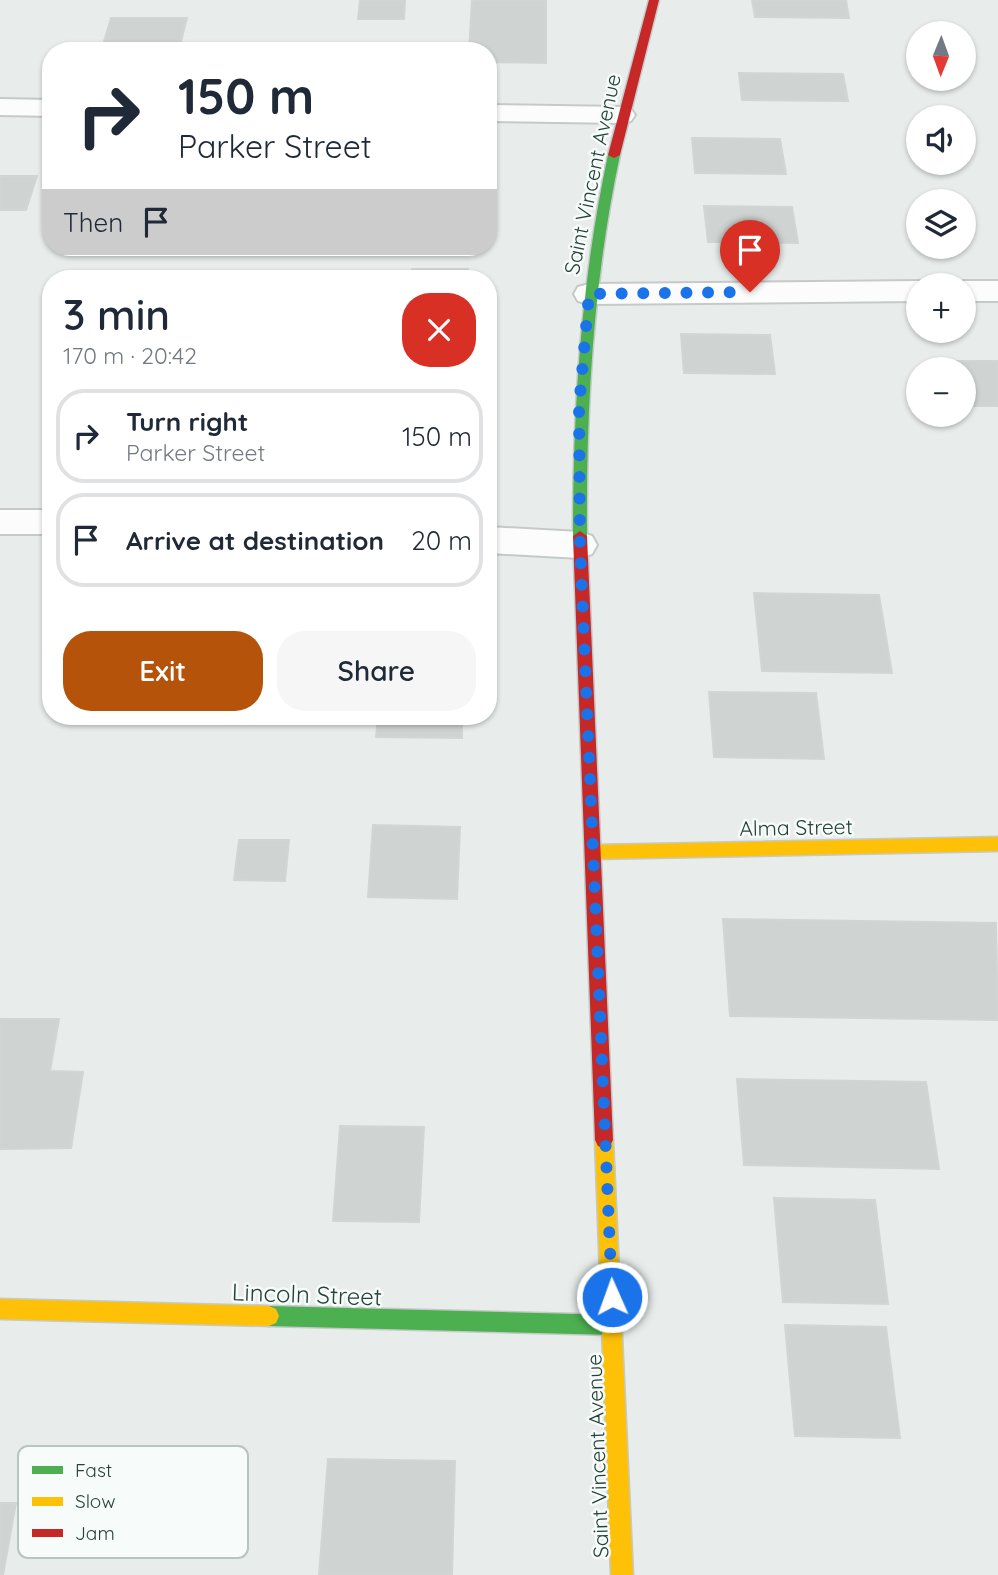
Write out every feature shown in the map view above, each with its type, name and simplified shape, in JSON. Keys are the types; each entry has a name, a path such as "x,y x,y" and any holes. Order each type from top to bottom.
{"street":[{"name":"Saint Vincent Avenue","path":"622,1575 614,1325 580,545 579,407 589,294 603,201 622,115 654,0"},
{"path":"0,107 42,107"},
{"path":"497,113 622,115"},
{"path":"589,294 906,291"},
{"path":"976,291 998,291"},
{"path":"0,522 42,522"},
{"path":"497,540 580,545"},
{"name":"Alma Street","path":"594,852 998,844"},
{"name":"Lincoln Street","path":"0,1309 614,1325"}],"building":[{"path":"360,0 405,0 404,19 358,19"},
{"path":"472,0 546,0 546,63 497,62 497,42 470,42"},
{"path":"752,0 846,0 849,18 755,17"},
{"path":"111,18 187,18 181,42 104,42"},
{"path":"739,73 843,74 848,101 742,100"},
{"path":"692,138 780,139 786,174 695,173"},
{"path":"0,176 37,176 26,210 0,210"},
{"path":"704,206 792,207 798,243 708,242"},
{"path":"412,269 468,269 468,270"},
{"path":"681,334 770,335 775,374 684,373"},
{"path":"976,361 998,361 998,406 976,406"},
{"path":"754,593 879,595 892,673 762,671"},
{"path":"709,692 816,693 824,759 714,757"},
{"path":"377,725 462,725 462,738 376,737"},
{"path":"373,825 460,827 457,899 368,897"},
{"path":"239,840 289,840 285,881 234,880"},
{"path":"723,919 996,923 998,1020 730,1016"},
{"path":"0,1019 59,1019 50,1071 83,1072 71,1148 0,1149"},
{"path":"737,1079 926,1082 939,1169 744,1165"},
{"path":"340,1126 424,1127 419,1222 333,1221"},
{"path":"774,1198 875,1200 888,1304 783,1302"},
{"path":"785,1325 886,1327 900,1438 795,1436"},
{"path":"328,1459 455,1461 452,1575 319,1575"},
{"path":"0,1503 16,1503 3,1575 0,1575"}],"traffic: fast":[{"path":"580,536 580,440 585,344 596,250 614,155"},
{"path":"269,1316 614,1325"}],"traffic: slow":[{"path":"594,852 998,844"},
{"path":"604,1140 622,1575"},
{"path":"0,1309 269,1316"}],"traffic: jam":[{"path":"614,155 654,0"},
{"path":"580,536 604,1140"}],"route":[{"path":"612,1297 580,545 579,407 589,294 750,292"}]}
